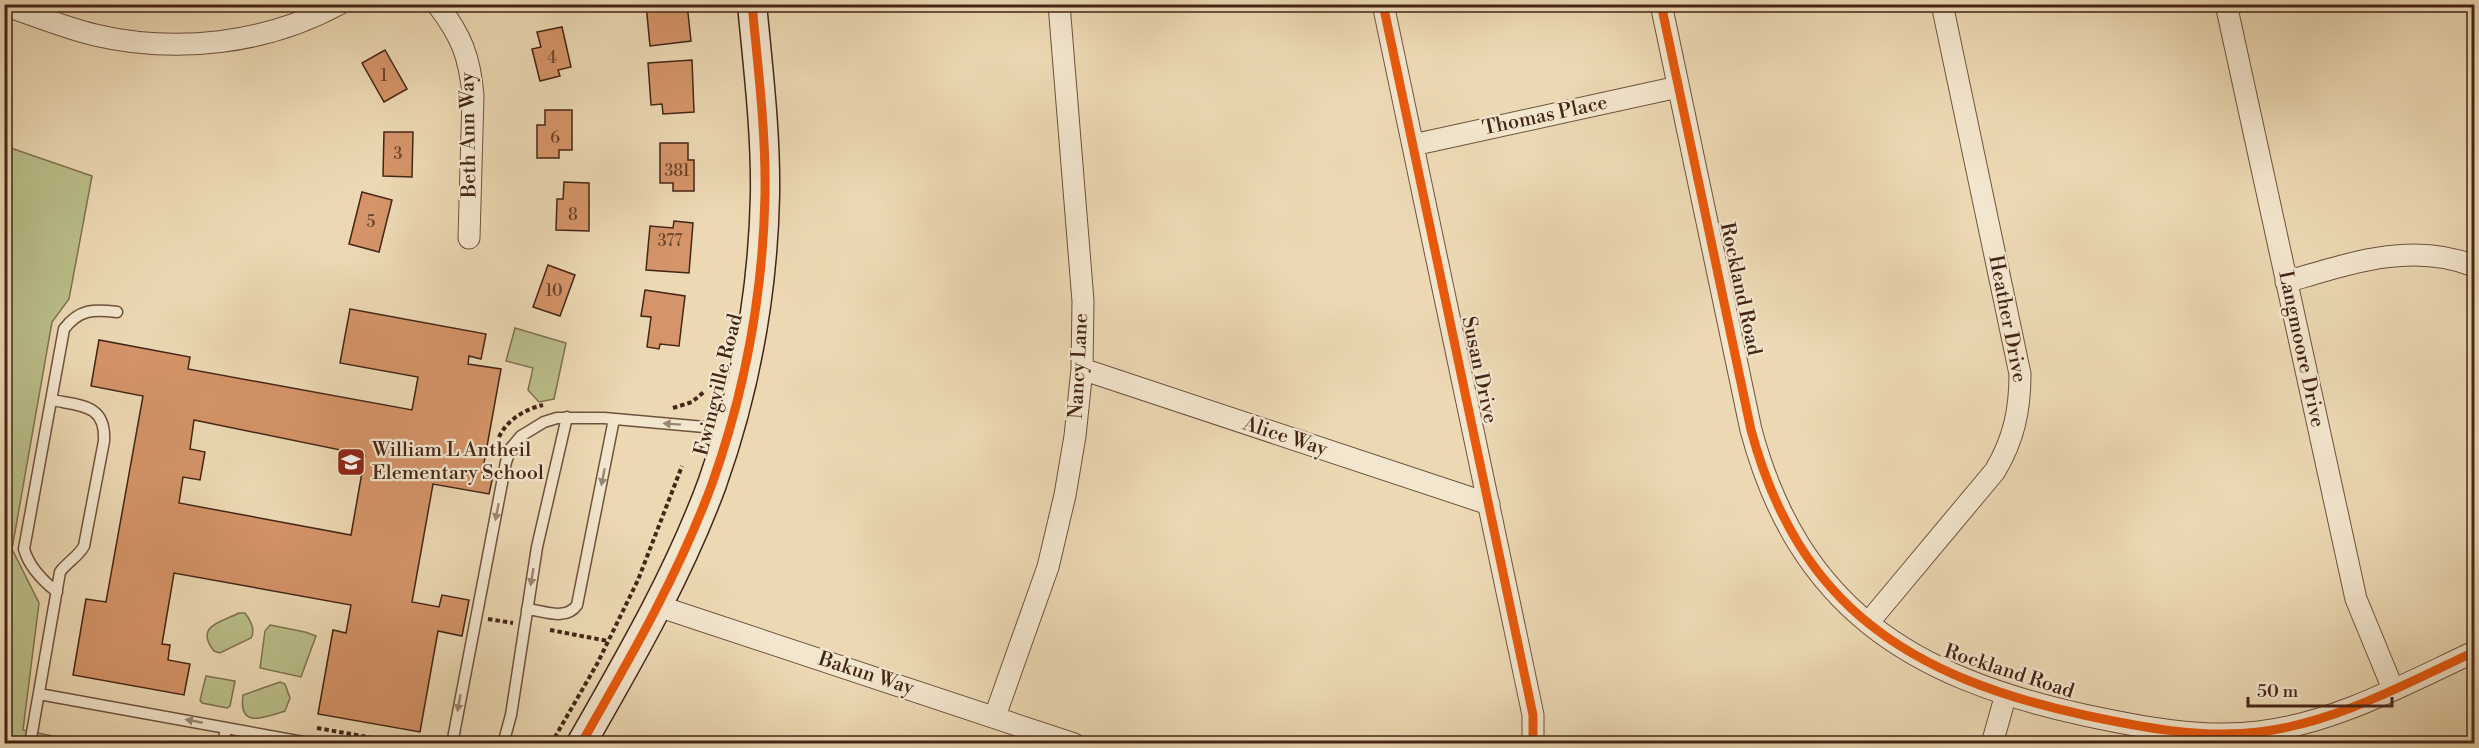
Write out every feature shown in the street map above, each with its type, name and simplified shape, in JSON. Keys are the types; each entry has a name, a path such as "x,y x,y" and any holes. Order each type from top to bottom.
{"main road":[{"name":"Ewingville Road","path":"581,744 658,606 711,486 730,429 748,356 762,253 765,193 763,129 752,4"}],"street":[{"path":"4,5 94,35 130,42 172,45 251,37 286,27 339,4"},
{"name":"Beth Ann Way","path":"437,4 454,27 466,51 471,74 473,96 469,238"},
{"name":"Nancy Lane","path":"995,716 1048,567 1065,495 1075,436 1082,369 1083,301 1059,4"},
{"name":"Susan Drive","path":"1383,4 1533,716 1533,744"},
{"name":"Rockland Road","path":"1661,4 1761,466 1777,505 1814,567 1868,623 1897,645 1928,664 1961,679 2006,694 2116,722 2217,734 2258,732 2299,725 2339,713 2475,652"},
{"name":"Heather Drive","path":"1868,623 1995,471 2015,428 2020,404 2020,374 1942,4"},
{"name":"Langmoore Drive","path":"2226,4 2356,599 2393,689"},
{"name":"Thomas Place","path":"1413,146 1678,87"},
{"path":"2286,282 2374,258 2404,254 2434,256 2475,266"},
{"name":"Alice Way","path":"1082,369 1489,504"},
{"name":"Bakun Way","path":"658,606 1074,744"},
{"path":"1992,744 2006,694"}],"lane":[{"path":"57,592 43,581 27,558 24,549 64,329 81,312 94,309 117,312"},
{"path":"30,744 60,572 80,554 84,546 105,426 100,417 86,406 52,400"},
{"path":"452,744 506,462 520,436 544,422 567,417 730,429"},
{"path":"503,744 511,715 537,547 567,417"},
{"path":"527,609 566,615 577,605 614,419"},
{"path":"39,694 314,744"},
{"path":"223,744 226,728"}],"path":[{"path":"551,744 597,664 638,580 682,466"}],"green space":[{"path":"5,146 92,176 69,299 52,322 12,549 39,603 23,730 87,743 5,744"},
{"path":"515,328 566,343 554,399 539,402 528,390 533,368 506,361"},
{"path":"239,613 245,613 251,622 253,632 251,638 220,653 214,651 207,636 208,630 218,622"},
{"path":"270,625 316,636 301,677 260,668 265,631"},
{"path":"206,676 235,681 230,706 227,708 202,703 200,700"},
{"path":"280,682 285,684 290,698 285,711 262,718 249,717 245,713 243,695"}],"building":[{"path":"646,4 687,4 691,41 650,46"},
{"path":"562,27 571,67 558,70 560,76 540,81 532,49 541,47 537,32"},
{"path":"385,50 407,89 384,102 362,63"},
{"path":"692,60 694,112 663,114 662,104 651,105 648,63"},
{"path":"545,110 572,110 572,150 559,150 559,158 537,158 537,125 545,125"},
{"path":"384,132 413,132 412,177 383,176"},
{"path":"660,143 688,143 688,160 694,160 694,191 673,191 673,183 660,183"},
{"path":"564,182 589,183 589,231 556,230 557,199 563,199"},
{"path":"362,192 392,200 379,252 349,244"},
{"path":"674,221 693,223 689,273 646,270 650,226 673,228"},
{"path":"548,265 575,275 560,316 533,307"},
{"path":"645,290 685,296 679,346 660,344 659,349 647,347 651,317 641,316"},
{"path":"350,309 486,334 481,359 469,356 468,364 501,369 482,474 493,476 489,494 433,484 412,602 439,607 442,595 469,600 462,636 438,631 420,732 318,714 333,630 346,633 351,605 174,573 162,644 170,645 168,660 190,664 184,695 73,675 86,599 106,602 143,396 91,386 99,340 190,357 188,369 412,410 418,377 340,363","holes":["194,420 365,455 351,535 179,503 183,477 200,480 205,452 190,449"]}],"cycle path":[{"path":"581,744 652,617 684,552 724,449 743,378 761,269 765,195 763,124 752,4"},
{"path":"1383,4 1533,715 1533,744"},
{"path":"1661,4 1751,430 1772,492 1799,544 1832,588 1871,625 1915,655 1966,679 2022,699 2127,724 2171,731 2215,734 2259,732 2315,720 2369,701 2474,652"}],"place":[{"name":"William L Antheil Elementary School","path":"351,462"}]}
